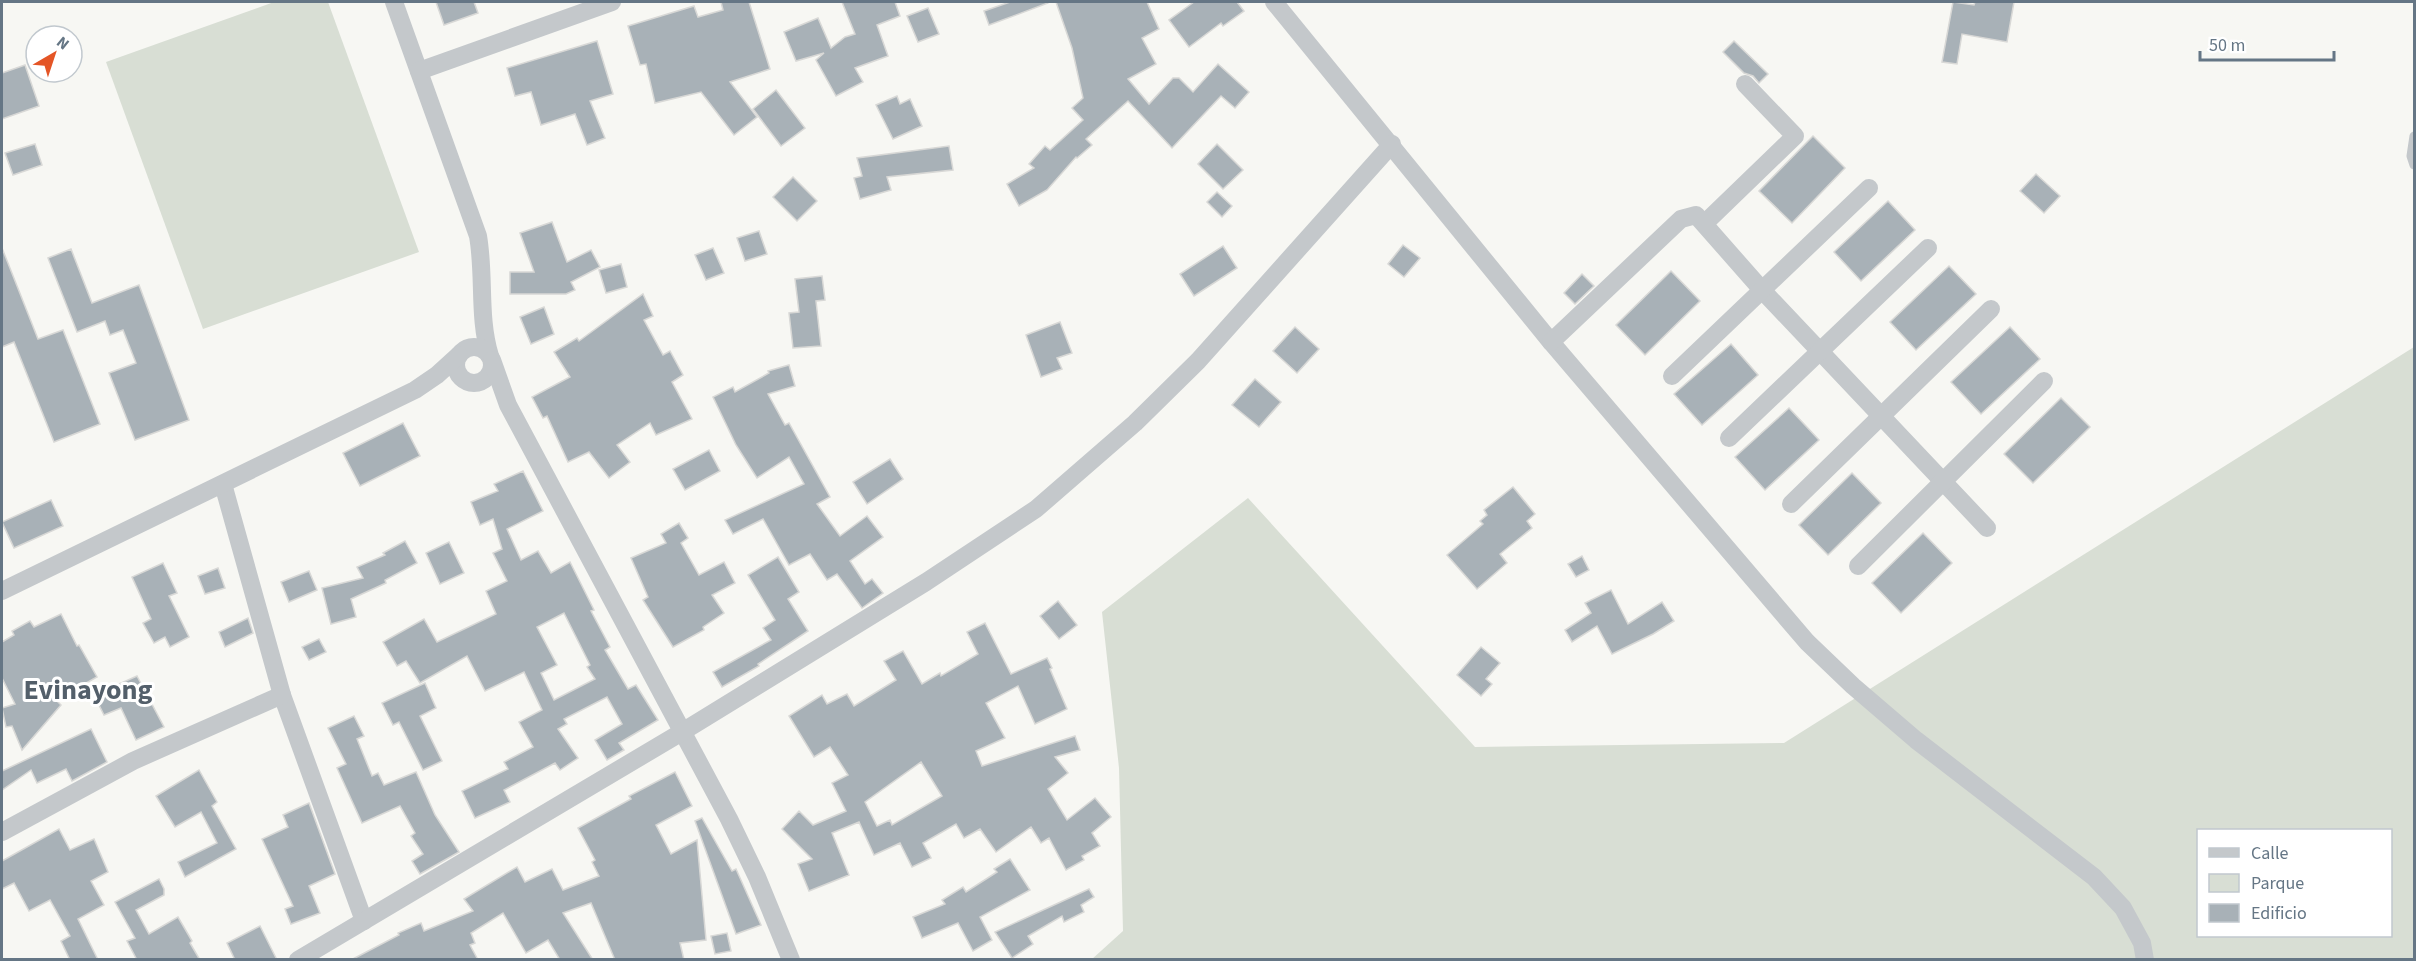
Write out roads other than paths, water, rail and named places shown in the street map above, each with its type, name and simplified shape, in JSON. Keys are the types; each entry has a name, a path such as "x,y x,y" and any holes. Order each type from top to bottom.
{"street":[{"path":"394,2 478,236 481,253 484,329 498,382 729,819 757,877 791,960"},
{"path":"419,71 612,2"},
{"path":"1274,2 1551,342 1807,642 1853,686 1916,740 2094,877 2123,908 2142,943 2145,960"},
{"path":"1705,223 1795,136 1745,84"},
{"path":"298,960 682,732 926,582 1036,508 1073,479 1135,423 1198,361 1392,144"},
{"path":"1672,376 1869,188"},
{"path":"1551,342 1681,219 1696,215 1762,290 1941,482 1987,528"},
{"path":"1729,438 1929,248"},
{"path":"2,591 415,390 437,375 460,353 471,337 481,293"},
{"path":"1791,504 1991,309"},
{"path":"415,390 449,381 476,383 486,379 492,370 491,358 477,347 460,353"},
{"path":"460,353 456,365 457,370 467,381 489,393 517,421"},
{"path":"1858,566 2044,381"},
{"path":"223,484 282,695 364,921"},
{"path":"2,832 134,761 282,695"}],"lane":[{"path":"2415,136 2411,156 2415,165"}],"district":[{"name":"Evinayong","path":"88,690"}]}
